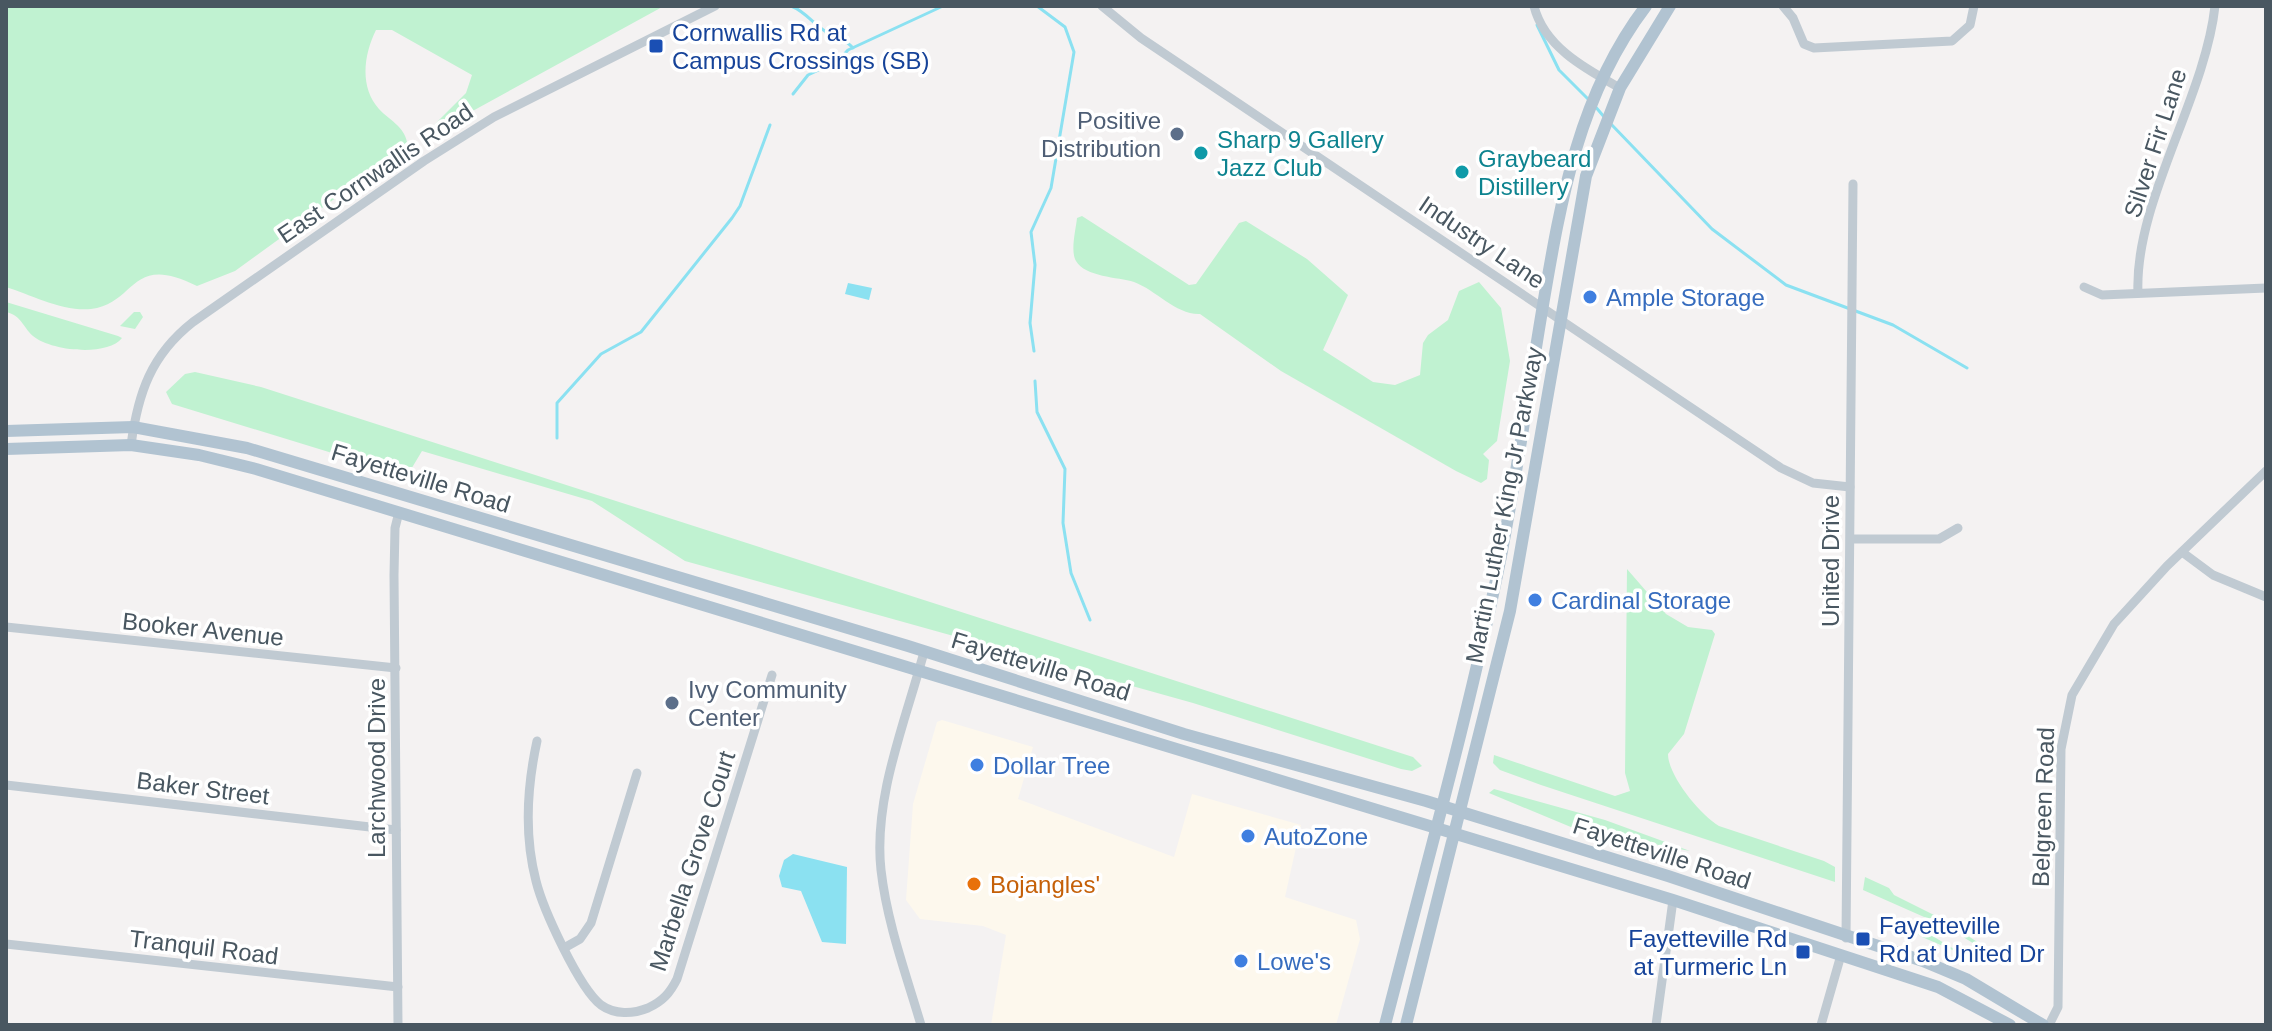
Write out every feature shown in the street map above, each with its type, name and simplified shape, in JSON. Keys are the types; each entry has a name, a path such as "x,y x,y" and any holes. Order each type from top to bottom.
{"main road":[{"name":"Martin Luther King Jr Parkway","path":"1385,1025 1470,700 1501,553 1568,170 1602,78 1629,29 1646,6"},
{"name":"Martin Luther King Jr Parkway","path":"1406,1025 1510,611 1586,176 1620,88 1670,6"},
{"name":"Fayetteville Road","path":"6,431 133,427 247,448 1245,752 1441,806 1668,876 1846,938 1923,961 1966,979 2046,1025"},
{"name":"Fayetteville Road","path":"6,449 131,445 199,455 399,512 1673,900 1938,987 2010,1025"}],"street":[{"name":"East Cornwallis Road","path":"131,445 136,408 153,364 167,345 193,322 424,161 494,117 715,6"},
{"name":"Industry Lane","path":"1102,6 1153,46 1781,468 1822,485 1850,487"},
{"path":"1534,6 1554,42 1620,88"},
{"path":"1783,6 1793,18 1804,44 1814,48 1952,41 1970,25 1974,6"},
{"name":"Silver Fir Lane","path":"2138,293 2141,249 2206,51 2215,6"},
{"name":"United Drive","path":"1846,938 1853,184"},
{"path":"2084,287 2102,295 2266,288"},
{"name":"Belgreen Road","path":"2046,1025 2058,1007 2061,749 2072,695 2105,635 2182,552 2266,471"},
{"name":"Larchwood Drive","path":"398,1025 395,528 399,512"},
{"path":"1851,539 1939,539 1958,528"},
{"path":"2182,552 2213,575 2266,597"},
{"name":"Booker Avenue","path":"6,627 396,668"},
{"path":"921,1025 889,916 881,866 887,791 924,652"},
{"name":"Marbella Grove Court","path":"537,741 529,791 531,856 540,896 564,948 602,1006 624,1013 637,1012 666,997 677,979 772,675"},
{"path":"564,948 580,939 591,923 637,773"},
{"name":"Baker Street","path":"6,785 396,830"},
{"path":"1656,1025 1673,900"},
{"name":"Tranquil Road","path":"6,944 398,987"},
{"path":"1821,1025 1841,955"}],"shaded area":[{"path":"942,720 1033,747 1018,799 1174,857 1192,794 1301,825 1285,897 1356,920 1360,939 1336,1025 991,1025 1006,935 983,926 920,919 906,900 913,804 937,722"}],"green space":[{"path":"6,6 664,6 438,130 434,128 435,124 466,93 472,75 392,30 376,30 366,60 366,81 379,109 405,136 407,142 395,155 235,271 197,286 159,274 146,277 106,305 81,309 6,287"},
{"path":"1082,216 1189,285 1196,284 1239,223 1246,221 1307,259 1348,295 1323,350 1373,382 1395,385 1420,375 1423,343 1428,335 1448,320 1459,291 1479,282 1501,308 1510,361 1497,441 1483,454 1489,460 1487,479 1481,483 1456,471 1281,371 1200,314 1183,311 1134,282 1102,276 1080,266 1073,252 1077,218"},
{"path":"6,302 122,338 115,344 92,350 52,345 33,336 19,319 6,312"},
{"path":"134,312 140,312 143,317 135,329 120,326"},
{"path":"195,372 261,387 1413,757 1422,766 1412,771 1401,769 1193,703 685,561 592,501 422,451 407,476 172,404 166,392 185,374"},
{"path":"1627,569 1666,614 1688,627 1712,630 1715,634 1684,734 1668,754 1679,783 1694,803 1719,826 1824,861 1835,867 1835,882 1541,785 1500,770 1493,763 1494,755 1615,796 1630,791 1625,773"},
{"path":"1494,789 1605,820 1690,851 1633,840 1615,841 1578,830 1489,793"},
{"path":"1865,877 1940,918 1996,954 1998,959 1949,928 1863,890"},
{"path":"1893,917 1911,923 1964,955 1922,937"}],"water":[{"path":"848,283 872,288 869,300 845,294"},
{"path":"793,854 847,867 846,944 822,942 801,891 782,887 779,876 784,860"}],"waterway":[{"path":"791,6 853,48"},
{"path":"793,94 808,75 838,61 848,50 943,6"},
{"path":"1034,351 1030,323 1035,265 1031,232 1051,188 1074,52 1065,27 1037,6"},
{"path":"1537,25 1559,70 1589,100"},
{"path":"1594,105 1605,118"},
{"path":"1610,123 1712,229 1786,285 1893,325 1967,368"},
{"path":"557,438 557,403 601,354 641,332 732,218 740,206 770,125"},
{"path":"1035,381 1037,412 1065,469 1063,523 1071,573 1090,620"}],"place":[{"name":"Cornwallis Rd at Campus Crossings (SB)","path":"656,46"},
{"name":"Positive Distribution","path":"1177,134"},
{"name":"Sharp 9 Gallery Jazz Club","path":"1201,153"},
{"name":"Graybeard Distillery","path":"1462,172"},
{"name":"Ample Storage","path":"1590,297"},
{"name":"Cardinal Storage","path":"1535,600"},
{"name":"Ivy Community Center","path":"672,703"},
{"name":"Dollar Tree","path":"977,765"},
{"name":"AutoZone","path":"1248,836"},
{"name":"Bojangles'","path":"974,884"},
{"name":"Fayetteville Rd at United Dr","path":"1863,939"},
{"name":"Fayetteville Rd at Turmeric Ln","path":"1803,952"},
{"name":"Lowe's","path":"1241,961"}]}
